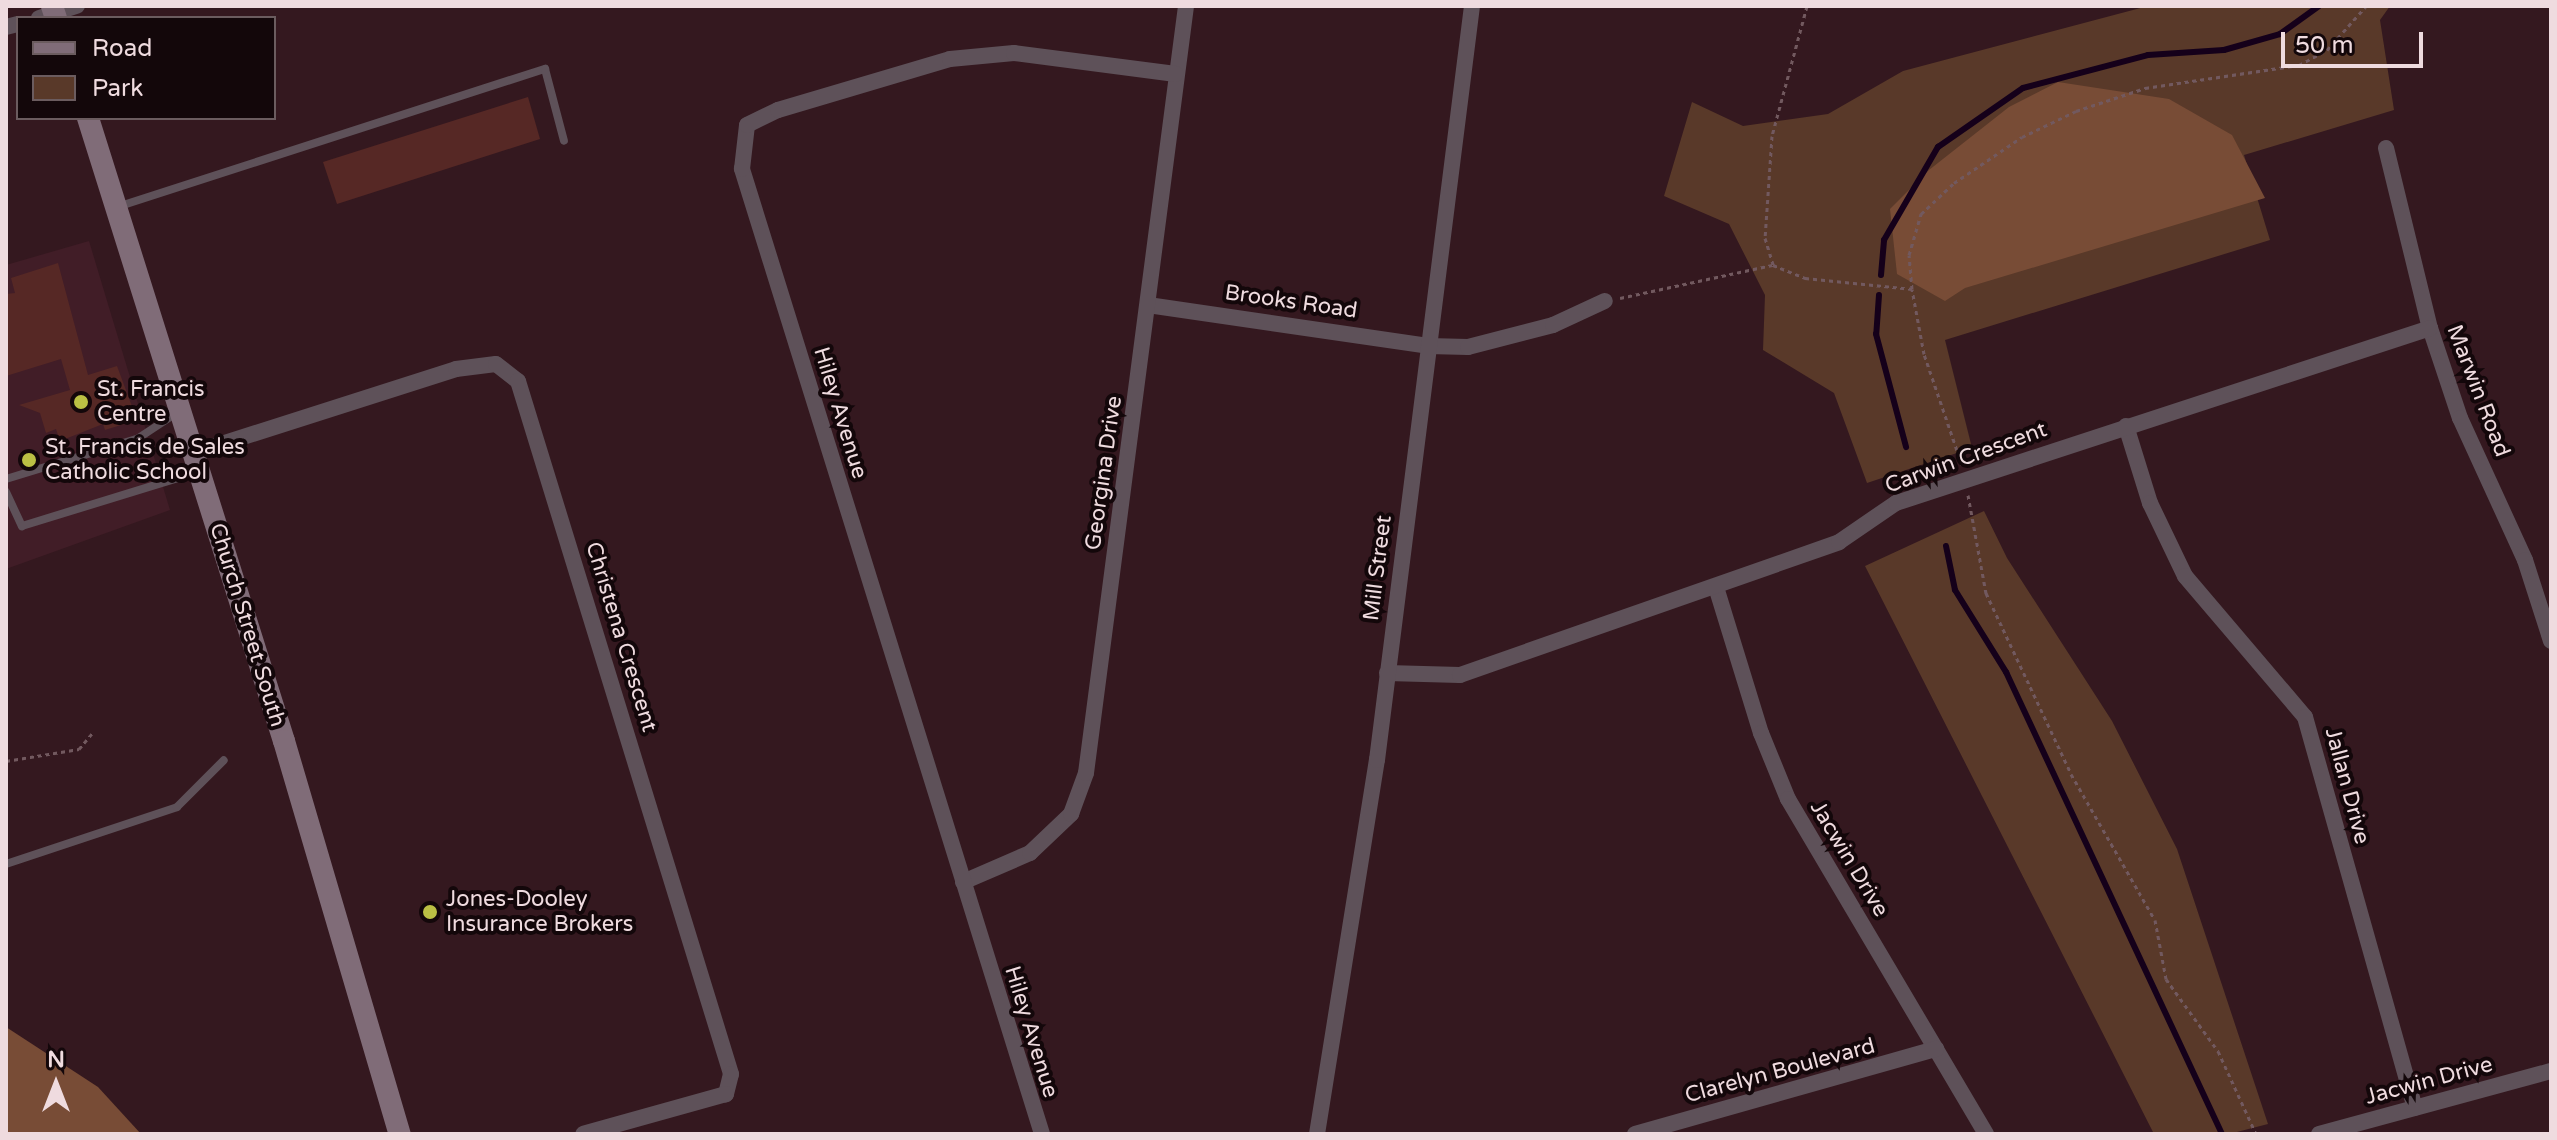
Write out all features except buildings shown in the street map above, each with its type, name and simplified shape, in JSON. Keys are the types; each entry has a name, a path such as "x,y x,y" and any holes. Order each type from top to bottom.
{"main road":[{"name":"Church Street South","path":"89,120 400,1134"}],"street":[{"path":"50,14 77,6"},
{"name":"Georgina Drive","path":"963,882 1030,853 1071,814 1086,773 1186,6"},
{"name":"Mill Street","path":"1317,1134 1387,673 1472,6"},
{"name":"Hiley Avenue","path":"1042,1134 742,169 747,125 778,110 950,59 1014,53 1176,74"},
{"name":"Marwin Road","path":"2386,148 2430,328 2460,418 2525,560 2551,641"},
{"name":"Brooks Road","path":"1148,305 1428,346 1468,347 1509,339 1605,301"},
{"name":"Carwin Crescent","path":"1387,673 1460,675 1839,542 1896,503 2430,328"},
{"name":"Christena Crescent","path":"196,462 456,369 496,364 518,381 731,1074 726,1094 583,1134"},
{"name":"Jallan Drive","path":"2126,426 2150,503 2185,576 2305,717 2415,1108"},
{"name":"Jacwin Drive","path":"1716,587 1761,733 1788,799 1986,1134"},
{"name":"Clarelyn Boulevard","path":"1635,1134 1936,1049"},
{"name":"Jacwin Drive","path":"2319,1134 2551,1071"}],"lane":[{"path":"116,208 545,69 564,141"},
{"path":"6,479 137,439 179,411"},
{"path":"6,492 22,526 196,462"},
{"path":"6,864 177,807 224,760"}],"path":[{"path":"1773,265 1765,238 1772,136 1807,6"},
{"path":"2256,1134 2218,1051 2166,979 2155,920 2071,774 1986,593 1965,479 1924,354 1909,255 1921,214 1954,183 2022,137 2076,111 2145,88 2299,65 2327,50 2366,6"},
{"path":"1605,301 1773,265 1805,278 1912,289"},
{"path":"6,761 79,749 94,731"}],"shaded area":[{"path":"2058,82 2169,99 2232,135 2265,198 1965,288 1945,301 1897,274 1890,209 1929,170 2009,107"},
{"path":"89,241 170,510 6,569 6,265"},
{"path":"6,1027 98,1087 141,1134 6,1134"}],"green space":[{"path":"2148,6 2390,6 2380,20 2394,110 2244,155 2270,240 1945,340 1972,448 1867,483 1834,393 1763,350 1765,295 1729,224 1664,196 1692,102 1743,126 1828,114 1903,71"},
{"path":"1984,511 2007,558 2112,721 2177,849 2268,1124 2229,1134 2154,1134 1865,566"}],"waterway":[{"path":"1881,275 1884,240 1938,147 2023,88 2148,55 2224,50 2280,34 2319,6"},
{"path":"1879,295 1876,334 1906,447"},
{"path":"1946,546 1955,590 2006,672 2222,1134"}],"place":[{"name":"St. Francis Centre","path":"81,402"},
{"name":"St. Francis de Sales Catholic School","path":"29,460"},
{"name":"Jones-Dooley Insurance Brokers","path":"430,912"}]}
